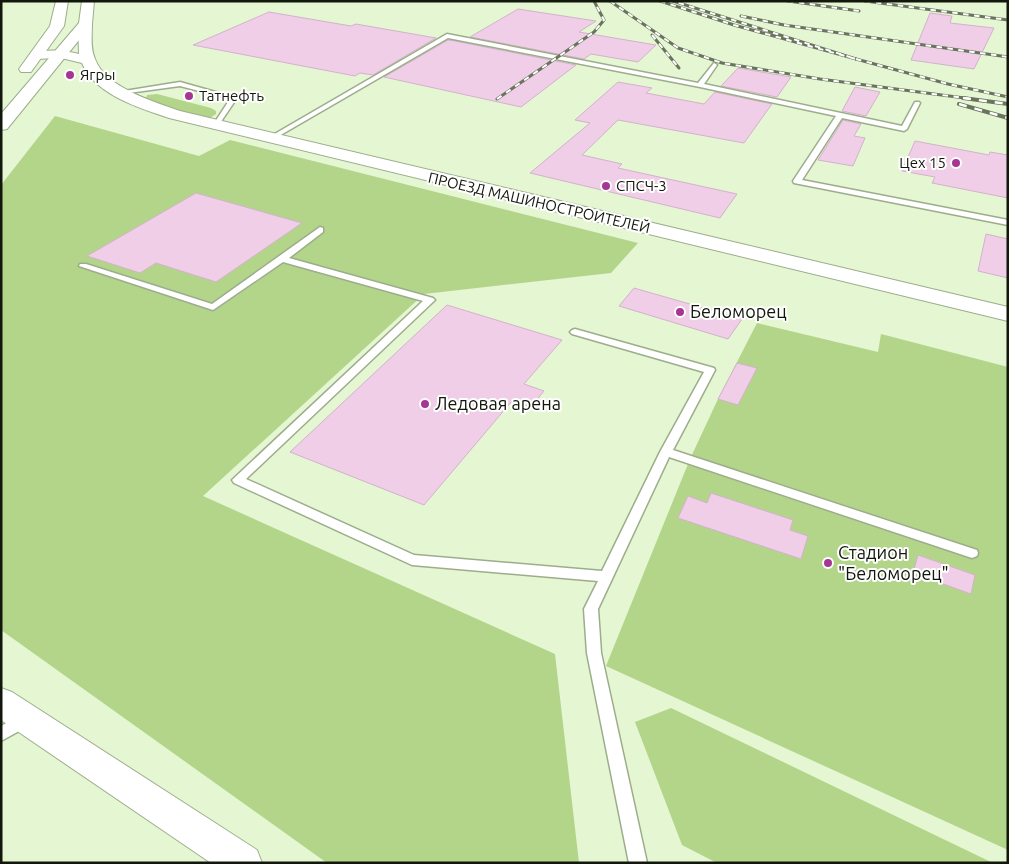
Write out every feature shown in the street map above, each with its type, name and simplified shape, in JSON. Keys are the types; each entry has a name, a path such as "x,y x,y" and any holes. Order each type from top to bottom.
{"street":[{"path":"16,82 37,56 57,26 62,1"},
{"path":"37,56 61,54 87,60 85,24 88,1"},
{"path":"1,125 85,24"},
{"name":"ПРОЕЗД МАШИНОСТРОИТЕЛЕЙ","path":"87,60 101,79 121,92 139,102 175,115 1008,314"},
{"path":"10,718 244,863"}],"lane":[{"path":"270,139 447,36 700,84 904,129 917,103"},
{"path":"700,84 714,65"},
{"path":"121,92 180,84 234,98 216,125"},
{"path":"840,115 796,181 1008,223"},
{"path":"83,266 213,307 320,230"},
{"path":"282,259 430,300 238,480 412,560 607,577"},
{"path":"575,332 710,370 666,452 591,609 594,653 638,863"},
{"path":"666,452 972,553"}],"green space":[{"path":"157,94 211,108 216,111 216,114 210,118 200,119 146,98 147,95"},
{"path":"55,116 199,156 230,140 638,243 611,273 424,294 203,496 555,654 579,863 327,863 1,630 1,185"},
{"name":"Стадион \"Беломорец\"","path":"757,323 878,352 881,334 1008,367 1008,850 606,666 690,459"},
{"path":"671,708 993,863 717,863 682,845 635,722"}],"building":[{"path":"518,9 596,21 579,32 656,45 638,62 591,54 584,59 470,37"},
{"path":"269,12 351,26 356,24 436,38 373,75 360,73 355,76 193,45"},
{"path":"930,13 952,16 950,23 994,28 974,69 911,60"},
{"path":"448,40 576,65 521,107 384,77"},
{"path":"738,68 791,77 777,97 721,86"},
{"path":"618,82 652,88 646,93 704,104 715,92 772,104 744,143 618,120 582,155 622,164 618,168 737,194 720,218 530,173 590,123 575,120"},
{"path":"855,87 880,92 866,116 842,111"},
{"path":"843,120 861,124 854,136 865,138 853,166 818,160"},
{"name":"Цех 15","path":"915,141 989,155 990,152 1008,155 1008,198 932,183 935,177 902,171"},
{"path":"196,193 302,223 216,282 156,263 140,273 87,256"},
{"path":"986,234 1008,239 1008,278 978,271"},
{"name":"Беломорец","path":"634,288 742,319 728,339 619,306"},
{"name":"Ледовая арена","path":"447,305 562,340 524,384 544,391 531,407 512,401 424,505 290,452"},
{"path":"737,363 757,368 738,405 718,399"},
{"path":"711,493 793,520 790,530 808,536 801,559 678,518 688,496 707,503"},
{"path":"918,555 975,575 971,594 913,573"}],"railway":[{"path":"497,99 594,32 604,20 594,1"},
{"path":"610,1 678,48 722,63 820,79 972,99"},
{"path":"660,1 734,25 856,59"},
{"path":"673,1 856,59"},
{"path":"788,1 859,11"},
{"path":"865,1 1008,20"},
{"path":"741,16 784,25 1008,57"},
{"path":"652,35 679,68"},
{"path":"856,59 948,84 1008,97"},
{"path":"963,98 1008,104"},
{"path":"959,104 1008,118"}],"place":[{"name":"Ягры","path":"70,75"},
{"name":"Татнефть","path":"189,96"},
{"name":"Цех 15","path":"956,163"},
{"name":"СПСЧ-3","path":"606,186"},
{"name":"Беломорец","path":"680,312"},
{"name":"Ледовая арена","path":"425,404"},
{"name":"Стадион \"Беломорец\"","path":"828,563"}]}
